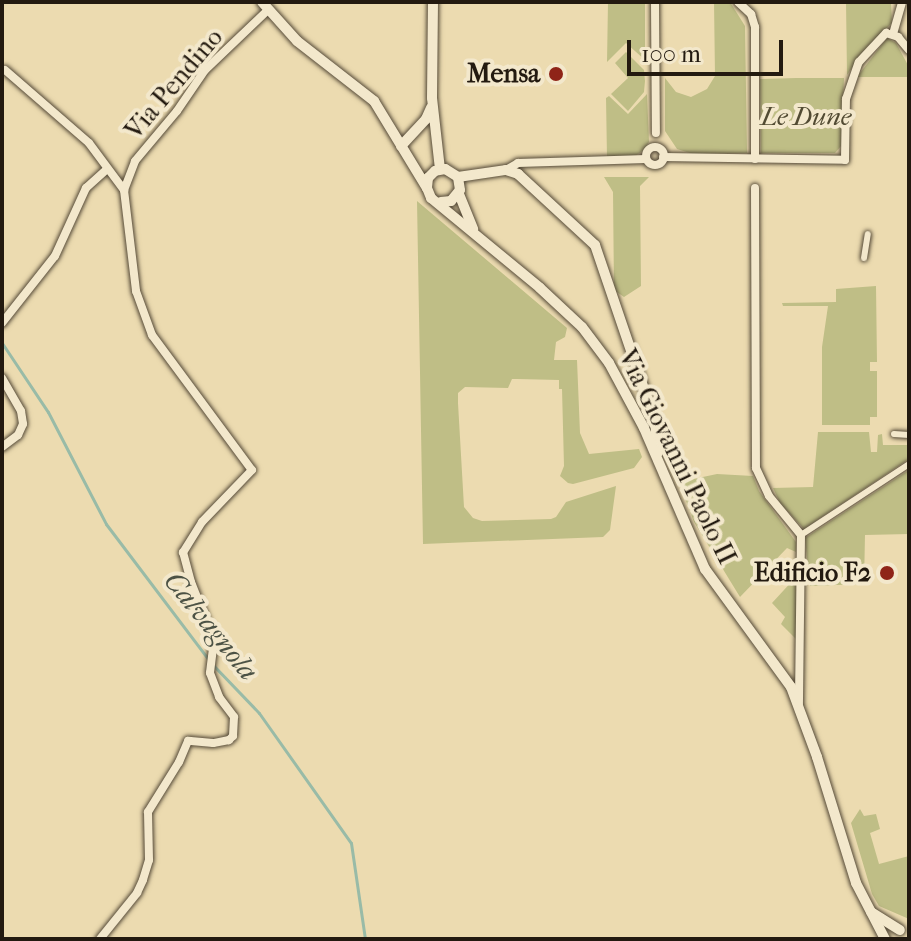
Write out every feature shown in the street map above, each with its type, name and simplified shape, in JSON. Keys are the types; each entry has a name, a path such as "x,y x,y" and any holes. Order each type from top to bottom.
{"street":[{"path":"433,2 432,98 440,169"},
{"path":"655,2 656,133 663,154"},
{"path":"738,2 751,14 755,27 755,159"},
{"path":"893,34 902,2"},
{"path":"264,7 297,41 374,101 431,198 441,202 451,201 459,194 458,177 450,170 440,169 431,174 427,188"},
{"name":"Via Pendino","path":"124,190 135,161 177,111 205,70 264,7"},
{"path":"650,149 663,154 845,160 846,99 859,62 886,33 893,34 909,50"},
{"path":"3,69 82,136 124,190 136,291 152,335 252,470 202,522 183,552 191,582 214,640 210,673 219,697 234,717 233,736 229,740 213,743 188,741 179,762 148,812 149,860 143,880 137,893 100,939"},
{"path":"401,146 426,119 432,98"},
{"path":"646,159 656,133"},
{"path":"458,177 506,170 518,163 646,159 656,165 663,154"},
{"path":"2,323 55,256 86,188 107,169"},
{"path":"506,170 527,179 595,245 655,421 659,463"},
{"path":"755,188 756,468 769,496 801,535 799,707"},
{"name":"Via Giovanni Paolo II","path":"459,194 474,231"},
{"name":"Via Giovanni Paolo II","path":"441,202 582,327 609,363 659,463 705,569 791,687 868,910 885,939"},
{"path":"864,258 868,234"},
{"path":"2,378 21,411 23,424 18,435 2,447"},
{"path":"894,434 909,435"},
{"path":"801,535 909,464"},
{"path":"868,910 906,930"},
{"path":"885,939 906,930"}],"green space":[{"path":"608,2 645,2 645,60 626,43 607,62"},
{"path":"714,2 730,2 745,26 747,153 693,154 677,149 665,131 665,78 676,92 691,97 707,89 715,76"},
{"path":"846,2 891,2 892,23 866,48 847,75"},
{"path":"887,38 896,43 909,67 909,77 857,77"},
{"path":"626,52 644,70 645,81 644,92 628,111 611,94 628,78 615,63"},
{"name":"Le Dune","path":"844,78 841,146 835,153 761,153 760,79"},
{"path":"647,94 649,142 645,149 634,157 607,158 606,98 609,96 628,114"},
{"path":"604,177 649,177 640,186 641,286 624,297 614,290 613,192"},
{"path":"417,201 567,328 565,337 556,342 554,360 577,360 580,433 589,454 639,449 642,457 634,468 568,483 560,476 564,466 562,389 559,389 559,380 512,379 508,388 465,387 458,393 464,507 473,518 482,521 551,519 556,517 566,502 616,486 610,530 603,537 423,544"},
{"path":"876,286 877,362 870,362 870,371 877,371 877,417 870,417 870,425 822,425 822,347 828,306 783,306 782,303 836,302 836,289"},
{"path":"818,432 869,432 871,452 877,452 878,435 882,434 883,445 909,445 909,459 804,529 780,503 773,488 813,487"},
{"path":"909,470 909,534 865,535 864,584 810,586 805,538"},
{"path":"717,474 753,476 759,491 796,542 796,552 787,548 740,597 694,522 679,482"},
{"path":"797,566 796,639 781,624 785,617 772,603 795,578 790,572"},
{"path":"860,809 864,816 876,814 880,829 870,833 879,864 909,856 909,919 879,906 872,894 851,823"}],"waterway":[{"name":"Calvagnola","path":"2,343 48,412 106,524 209,660"},
{"name":"Calvagnola","path":"214,666 259,713 351,843 365,939"}],"place":[{"name":"Mensa","path":"556,74"},
{"name":"Edificio F2","path":"887,573"}]}
